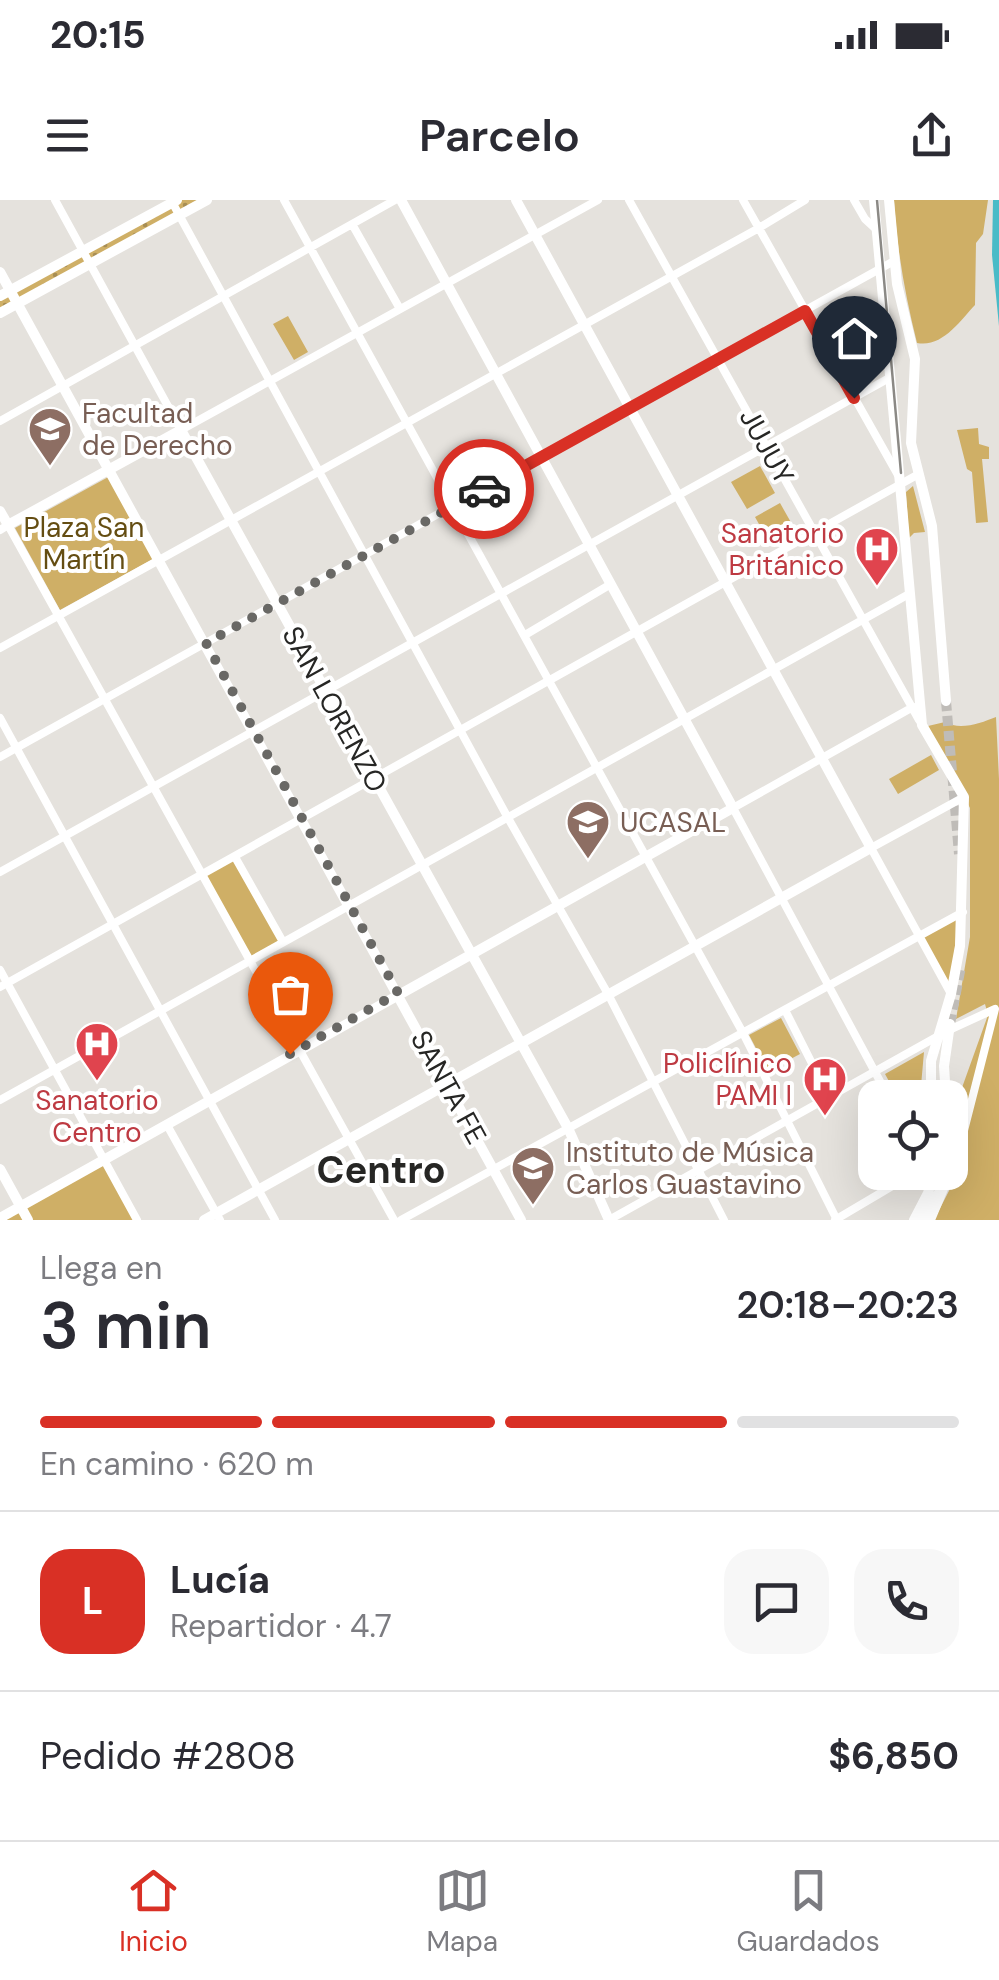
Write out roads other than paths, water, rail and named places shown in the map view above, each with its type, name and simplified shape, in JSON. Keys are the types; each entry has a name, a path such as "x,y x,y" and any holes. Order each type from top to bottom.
{"main road":[{"path":"0,313 207,200"},
{"path":"0,1218 734,808 398,200"},
{"path":"204,1220 218,1216 258,1188 348,1137 871,848 516,200"},
{"path":"874,200 922,725"},
{"path":"888,200 894,261 915,359 911,443 932,526 946,701"},
{"path":"5,294 173,201"},
{"name":"SANTA FE","path":"0,272 5,294 18,303 521,1220"},
{"path":"0,511 4,528 181,430"},
{"name":"SAN LORENZO","path":"181,430 568,1128 609,1220"},
{"name":"JUJUY","path":"922,725 964,796"},
{"path":"945,1080 947,1027 963,912 964,796"},
{"path":"931,1080 932,1061 947,1027"},
{"path":"0,1169 28,1220"},
{"path":"919,1219 934,1190"}],"street":[{"name":"SAN LORENZO","path":"55,200 181,430"},
{"path":"284,200 696,946 837,1220 886,1190"},
{"path":"0,421 398,200"},
{"path":"181,430 598,200"},
{"name":"JUJUY","path":"629,200 922,725"},
{"path":"743,200 899,480"},
{"path":"0,648 804,200"},
{"path":"854,200 865,220 877,230"},
{"path":"173,201 508,818 608,994 724,1220"},
{"path":"352,224 400,308"},
{"path":"0,757 894,261"},
{"path":"887,329 898,320 908,324"},
{"path":"0,872 891,377"},
{"path":"4,985 638,633 899,480 917,475"},
{"path":"4,528 58,616 398,1220 963,912"},
{"path":"525,635 611,584"},
{"path":"0,1100 909,594"},
{"path":"879,1080 734,808 913,708"},
{"path":"0,718 275,1220"},
{"path":"952,994 871,848 964,796"},
{"path":"235,857 283,942"},
{"path":"0,970 4,985 137,1220"},
{"path":"785,1010 829,1097"},
{"path":"609,1220 947,1027 996,1010 968,1093"},
{"path":"167,1125 218,1216"}],"water":[{"path":"993,200 999,200 999,326 992,255"}],"tunnel":[{"path":"946,701 959,854"},
{"path":"950,1024 961,966"}],"tram line":[{"path":"877,200 901,473"}],"place":[{"name":"Facultad de Derecho","path":"50,467"},
{"name":"Sanatorio Británico","path":"877,587"},
{"name":"UCASAL","path":"588,860"},
{"name":"Sanatorio Centro","path":"97,1082"},
{"name":"Policlínico PAMI I","path":"825,1117"},
{"name":"Instituto de Música Carlos Guastavino","path":"533,1206"}],"district":[{"name":"Centro","path":"381,1170"}],"park label":[{"name":"Plaza San Martín","path":"84,543"}]}
